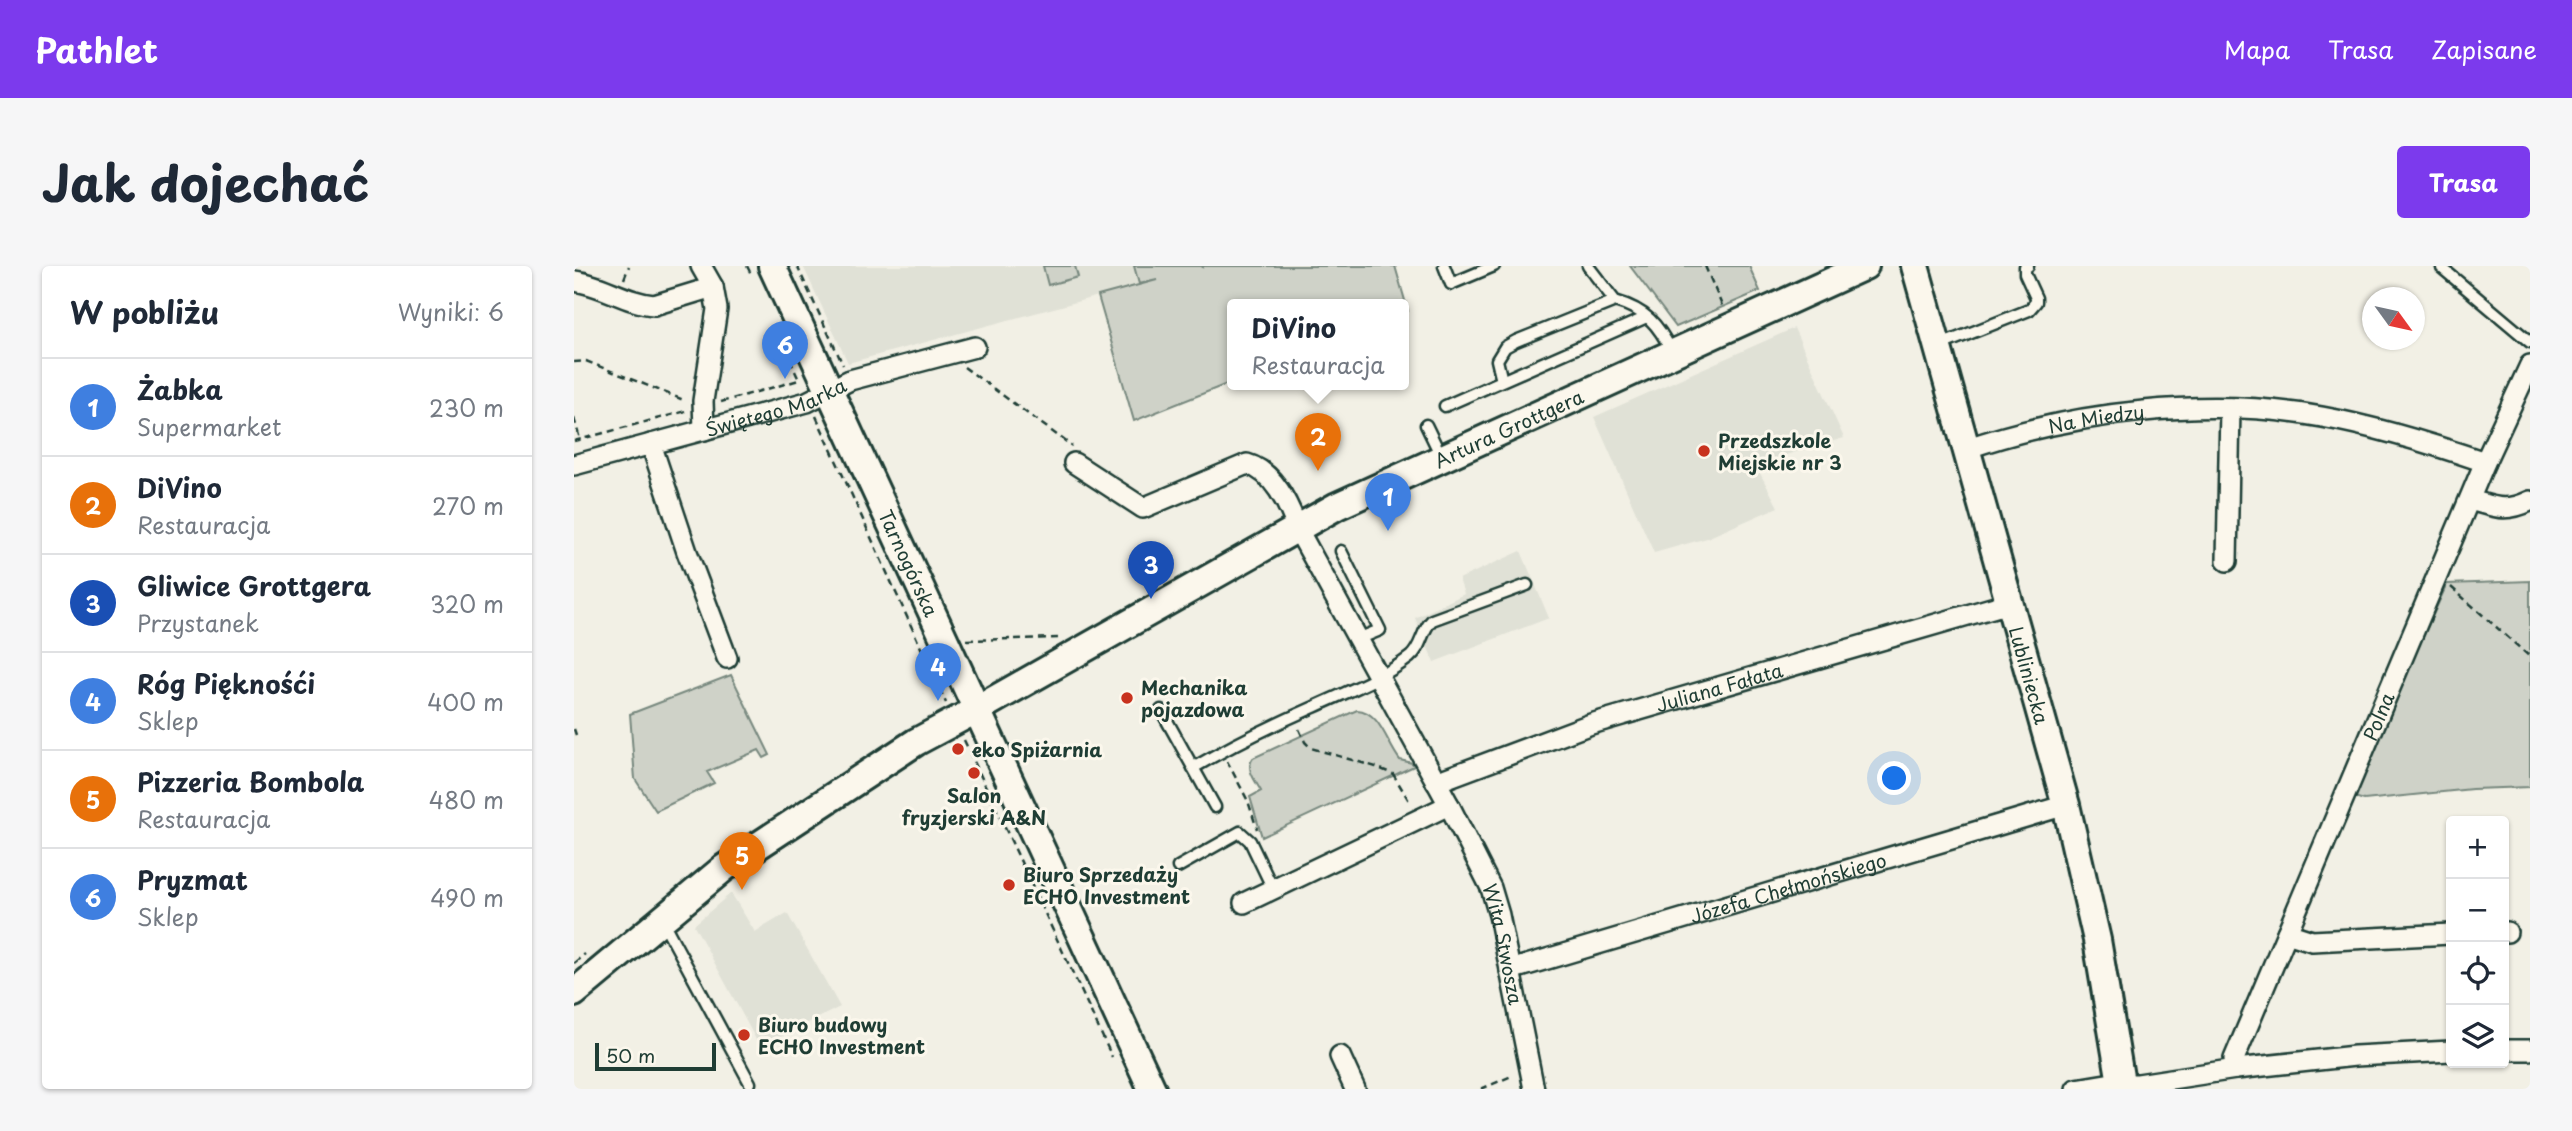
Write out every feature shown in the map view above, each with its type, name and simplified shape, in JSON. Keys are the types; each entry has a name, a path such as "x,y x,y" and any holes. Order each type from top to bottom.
{"street":[{"path":"701,266 713,287 717,309 703,401 704,430"},
{"name":"Tarnogórska","path":"772,266 840,385 976,710 1152,1089"},
{"name":"Artura Grottgera","path":"574,993 724,868 916,742 1337,506 1865,266"},
{"name":"Lubliniecka","path":"1915,266 2066,805 2097,940 2122,1086"},
{"path":"574,281 654,305 713,287"},
{"name":"Świętego Marka","path":"574,465 807,402 840,385 975,347"},
{"name":"Polna","path":"2235,1069 2234,1059 2485,462 2529,371"},
{"path":"2227,561 2230,408"},
{"name":"Na Miedzy","path":"1965,449 2021,432 2087,417 2230,408 2319,416 2432,444 2485,462"},
{"path":"651,444 687,552 727,658"},
{"path":"1077,457 1143,508 1241,464 1252,465 1262,471 1282,495 1290,507 1297,528"},
{"path":"2470,500 2503,509 2516,508 2530,501"},
{"name":"Wita Stwosza","path":"1297,528 1449,805 1491,888 1499,915 1534,1089"},
{"name":"Juliana Fałata","path":"1436,782 1603,720 2009,603"},
{"path":"1244,904 1449,805"},
{"name":"Józefa Chełmońskiego","path":"1510,970 2066,805"},
{"path":"2287,933 2312,941 2446,934"},
{"path":"2509,1050 2530,1050"},
{"path":"2076,1089 2122,1086 2235,1069 2355,1056 2446,1051"},
{"path":"1340,1056 1355,1089"}],"lane":[{"path":"1444,266 1451,284 1493,266"},
{"path":"1588,266 1615,301 1638,310 1661,330 1672,352"},
{"path":"1938,346 2029,310 2036,298 2025,274 2025,267 2028,266"},
{"path":"2442,268 2530,342"},
{"path":"1502,381 1497,360 1505,347 1615,301"},
{"path":"1445,406 1647,317"},
{"path":"1426,425 1441,457"},
{"path":"1341,551 1380,629 1358,639"},
{"path":"1193,768 1378,676 1414,653 1426,626 1432,621 1527,585"},
{"path":"1161,710 1215,807"},
{"path":"1178,867 1240,832 1250,841 1273,889"},
{"path":"662,919 750,1083"}],"path":[{"path":"622,284 629,266"},
{"path":"797,266 840,385"},
{"path":"1704,266 1725,311"},
{"path":"948,355 1077,457"},
{"path":"574,362 586,361 692,403"},
{"path":"713,404 799,380"},
{"path":"574,441 691,410"},
{"path":"815,416 947,704"},
{"path":"574,418 580,439"},
{"path":"2445,581 2530,657"},
{"path":"960,641 1061,638"},
{"path":"1292,717 1311,748 1393,774 1419,819"},
{"path":"574,729 576,735"},
{"path":"961,734 1115,1064"},
{"path":"1222,752 1248,801 1259,836"},
{"path":"1482,1089 1530,1069"}],"shaded area":[{"path":"803,266 1203,266 1203,268 848,363"},
{"path":"1043,266 1075,266 1078,277 1048,285"},
{"path":"1134,266 1395,266 1405,299 1227,299 1227,384 1134,421 1098,296 1157,280 1139,284"},
{"path":"1630,266 1749,266 1760,291 1676,327"},
{"name":"Przedszkole Miejskie nr 3","path":"1794,328 1844,438 1755,464 1778,507 1707,538 1654,553 1594,417"},
{"path":"1521,551 1549,618 1434,662 1415,618 1464,594 1459,579"},
{"path":"2530,581 2530,787 2472,789 2364,800 2351,796 2447,584"},
{"path":"731,675 770,755 764,758 759,750 707,772 714,783 656,811 635,779 630,714"},
{"path":"1357,710 1372,716 1400,760 1414,766 1262,837 1250,797 1261,791 1250,770 1253,758"},
{"path":"731,893 755,932 787,913 840,1007 760,1047 694,925"}],"place":[{"name":"Pryzmat","path":"785,379"},
{"name":"Przedszkole Miejskie nr 3","path":"1704,451"},
{"name":"DiVino","path":"1318,471"},
{"name":"Żabka","path":"1388,531"},
{"name":"Gliwice Grottgera","path":"1151,599"},
{"name":"Mechanika pojazdowa","path":"1127,698"},
{"name":"Róg Pięknośći","path":"938,701"},
{"name":"eko Spiżarnia","path":"958,749"},
{"name":"Salon fryzjerski A&N","path":"974,773"},
{"name":"Biuro Sprzedaży ECHO Investment","path":"1009,885"},
{"name":"Pizzeria Bombola","path":"742,890"},
{"name":"Biuro budowy ECHO Investment","path":"744,1035"}]}
